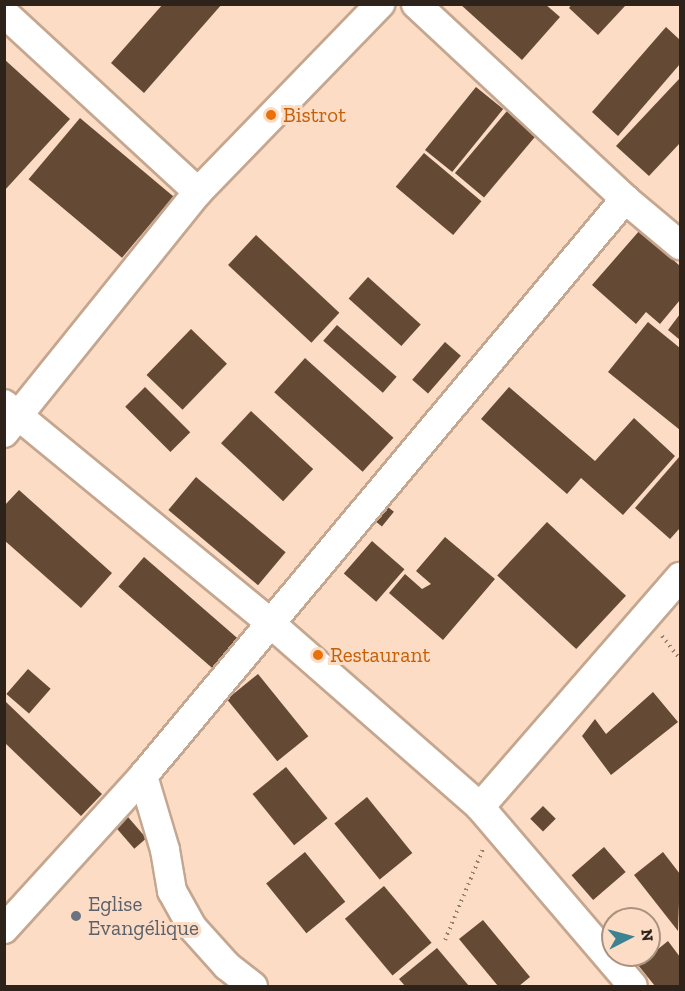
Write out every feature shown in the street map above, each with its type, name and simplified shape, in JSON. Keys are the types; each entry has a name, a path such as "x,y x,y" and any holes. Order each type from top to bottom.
{"street":[{"path":"380,4 198,192 9,418 269,622 487,815 633,987"},
{"path":"416,4 625,199 681,245"},
{"path":"4,13 198,192"},
{"path":"4,929 142,776 625,199"},
{"path":"487,815 681,577"},
{"path":"142,776 165,850 172,891 192,927 227,966 253,987"}],"path":[{"path":"445,940 487,815"}],"building":[{"path":"163,4 222,4 144,93 111,63"},
{"path":"460,4 545,4 560,17 522,60"},
{"path":"572,4 623,4 625,6 598,35 569,8"},
{"path":"666,27 680,40 680,64 618,136 592,112"},
{"path":"4,59 70,119 4,191"},
{"path":"680,78 680,143 649,176 616,146"},
{"path":"476,87 503,109 452,172 425,150"},
{"path":"507,111 536,135 484,197 455,173"},
{"path":"80,118 173,196 122,258 29,179"},
{"path":"424,153 481,201 453,235 396,187"},
{"path":"640,230 680,266 680,300 660,324 646,312 636,324 592,285"},
{"path":"256,235 339,313 311,343 228,265"},
{"path":"368,277 421,325 401,346 349,299"},
{"path":"680,314 680,340 668,330"},
{"path":"648,322 680,348 680,430 608,372"},
{"path":"337,325 397,377 383,393 323,341"},
{"path":"191,329 227,364 183,410 147,375"},
{"path":"445,342 461,356 428,394 412,380"},
{"path":"305,358 393,438 363,472 274,392"},
{"path":"145,387 190,432 170,452 125,407"},
{"path":"509,387 595,461 634,418 675,456 623,515 581,478 567,494 481,419"},
{"path":"251,411 313,469 283,501 221,443"},
{"path":"680,456 680,528 670,539 635,508"},
{"path":"196,477 286,552 258,585 168,510"},
{"path":"19,490 112,573 81,608 4,540 4,506"},
{"path":"383,503 394,512 382,527 371,518"},
{"path":"547,522 626,596 576,649 497,575"},
{"path":"445,537 495,579 443,640 389,593 405,574 422,589 431,584 416,571"},
{"path":"372,541 404,569 376,602 344,573"},
{"path":"144,557 248,648 223,677 118,586"},
{"path":"28,669 51,689 29,714 6,694"},
{"path":"258,674 308,736 277,761 227,699"},
{"path":"653,692 678,722 611,775 582,736 595,719 606,734"},
{"path":"6,702 102,794 81,816 4,742"},
{"path":"286,767 328,818 294,845 253,794"},
{"path":"367,797 412,853 380,879 334,823"},
{"path":"543,806 556,819 543,831 530,819"},
{"path":"128,817 146,838 134,849 116,827"},
{"path":"604,847 626,872 593,900 572,875"},
{"path":"305,852 345,902 306,933 266,883"},
{"path":"663,852 680,874 678,931 661,907 634,875"},
{"path":"384,886 432,943 392,975 345,919"},
{"path":"483,920 530,977 519,986 498,986 459,939"},
{"path":"668,941 680,957 680,986 655,986 640,967 661,967 661,947"},
{"path":"437,948 469,986 405,986 399,979"}],"place":[{"name":"Bistrot","path":"271,115"},
{"name":"Restaurant","path":"318,655"},
{"name":"Eglise Evangélique","path":"76,916"}]}
